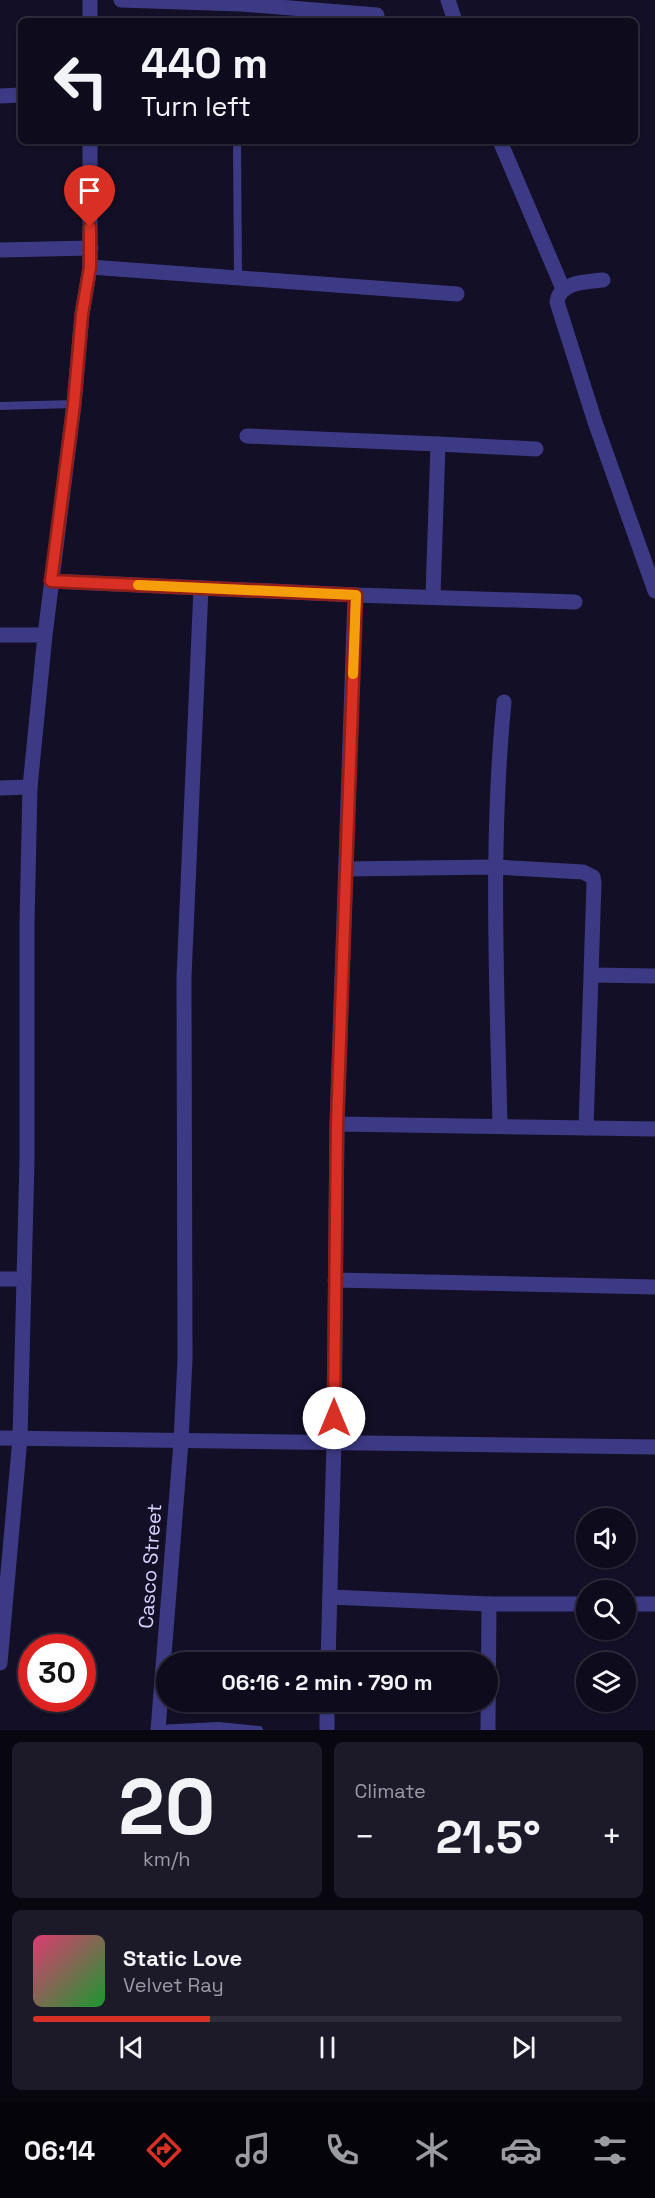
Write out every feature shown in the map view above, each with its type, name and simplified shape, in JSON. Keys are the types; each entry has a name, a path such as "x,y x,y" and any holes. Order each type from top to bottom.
{"street":[{"path":"90,0 90,18"},
{"path":"121,0 291,4 377,15"},
{"path":"448,0 454,18"},
{"path":"0,96 18,95"},
{"path":"0,1663 20,1438 27,1160 27,923 30,787 51,581 74,404 82,314 90,267 90,144"},
{"path":"501,144 563,289"},
{"path":"0,250 91,248"},
{"path":"90,267 457,294"},
{"path":"603,280 563,289 558,295 557,302 595,422 655,591"},
{"path":"247,436 536,449"},
{"path":"433,596 438,444"},
{"path":"51,581 575,602"},
{"name":"Casco Street","path":"158,1729 181,1442 186,1316 184,977 201,588"},
{"path":"328,1652 334,1442 337,1124 356,595"},
{"path":"0,636 45,635"},
{"path":"500,1126 495,867 499,753 504,702"},
{"path":"0,788 30,787"},
{"path":"346,868 495,867 583,872 592,877 594,883 592,975 586,1128"},
{"path":"592,975 655,976"},
{"path":"337,1124 655,1129"},
{"path":"0,1279 24,1279"},
{"path":"335,1280 655,1287"},
{"path":"0,1438 655,1447"},
{"path":"330,1597 489,1604 576,1604"},
{"path":"488,1730 489,1604"},
{"path":"636,1604 655,1604"},
{"path":"327,1712 327,1730"}],"lane":[{"path":"237,144 238,278"},
{"path":"0,406 74,404"},
{"path":"158,1729 218,1726 259,1730"}],"slow traffic":[{"path":"138,585 356,595 353,674"}],"route":[{"path":"90,227 90,267 82,314 74,404 51,581 356,595 337,1124 334,1418"}]}
